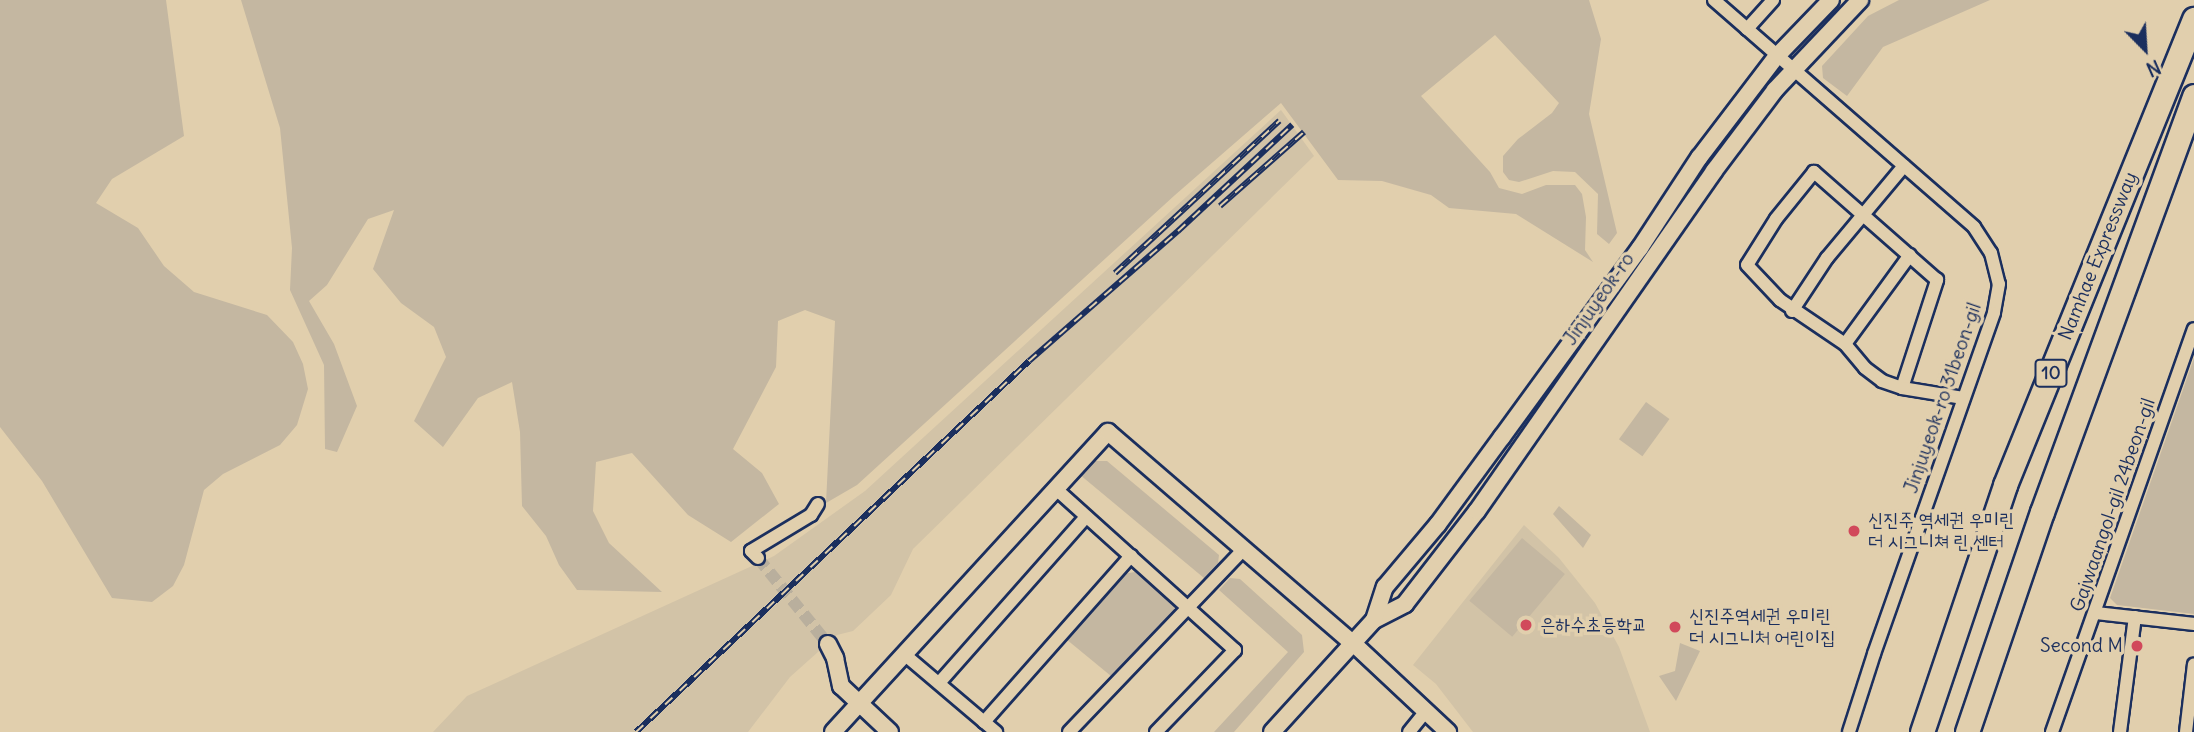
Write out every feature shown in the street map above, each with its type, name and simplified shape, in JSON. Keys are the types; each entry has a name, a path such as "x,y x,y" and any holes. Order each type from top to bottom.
{"highway":[{"name":"Namhae Expressway","path":"1922,732 2005,485 2194,19"},
{"name":"Namhae Expressway","path":"1966,732 2042,512 2194,96"}],"street":[{"name":"Jinjuyeok-ro 31beon-gil","path":"1714,0 1791,71 1974,227 1991,253 1999,284 1994,313 1849,732"},
{"path":"1747,29 1773,0"},
{"name":"Jinjuyeok-ro","path":"1272,732 1374,620 1385,587 1486,458 1640,248 1699,158 1776,57 1831,0"},
{"name":"Jinjuyeok-ro","path":"1374,620 1405,604 1477,511 1714,171 1791,71 1860,0"},
{"path":"1792,311 1827,258 1904,166"},
{"path":"1902,388 1937,288 1932,273 1814,172 1776,219 1747,265 1792,311 1845,344 1865,368 1882,382 1902,388 1963,398"},
{"path":"1845,344 1910,255"},
{"name":"Gajwaangol-gil 24beon-gil","path":"2052,732 2194,329"},
{"path":"833,732 1108,432 1354,644 1448,732"},
{"path":"1056,489 1235,650 1156,732"},
{"path":"758,558 751,551 811,515 818,505"},
{"path":"939,683 1086,517"},
{"path":"1069,732 1244,549"},
{"path":"984,722 1131,556"},
{"path":"2096,613 2194,624"},
{"path":"2120,732 2135,617"},
{"path":"828,644 835,657 841,686 857,704 890,732"},
{"path":"904,654 996,732"},
{"path":"2186,732 2194,664"},
{"path":"1409,732 1427,710"}],"shaded area":[{"path":"0,0 166,0 184,136 112,179 96,203 138,228 164,266 194,292 267,315 293,342 303,364 308,389 297,425 280,445 223,474 204,490 184,565 173,586 152,602 112,598 42,481 0,427"},
{"path":"241,0 1589,0 1601,39 1589,114 1617,233 1609,244 1597,234 1598,194 1575,172 1553,171 1519,182 1509,180 1503,172 1503,156 1518,139 1552,113 1559,103 1495,35 1421,96 1490,172 1499,188 1522,194 1546,185 1575,185 1582,194 1586,217 1585,250 1593,262 1516,214 1449,208 1431,195 1382,181 1338,180 1281,103 1175,195 857,485 826,503 835,321 805,310 778,321 776,367 733,449 762,473 779,504 731,542 688,515 632,453 596,462 593,511 609,543 662,592 577,590 559,565 546,536 522,506 520,432 512,382 478,398 443,447 414,421 446,357 434,327 401,303 373,269 394,210 368,219 327,285 309,301 334,344 357,406 337,452 325,449 324,365 290,290 292,248 280,128"},
{"path":"1899,0 1990,0 1883,47 1847,96 1823,78 1822,66 1868,16"},
{"path":"1281,110 1314,156 913,549 891,595 853,631 837,635 790,677 748,732 433,732 467,696 774,556 865,491"},
{"path":"2194,358 2194,614 2117,605 2110,598"},
{"path":"1646,402 1669,419 1642,456 1619,439"},
{"path":"1092,461 1107,461 1219,555 1218,563 1204,578 1079,474"},
{"path":"1559,506 1591,535 1583,548 1553,514"},
{"name":"은하수초등학교","path":"1524,525 1559,558 1595,603 1619,647 1650,732 1473,732 1436,684 1413,665"},
{"path":"1522,538 1565,574 1512,637 1469,601"},
{"path":"1135,572 1174,605 1174,614 1111,676 1066,639 1123,574"},
{"path":"1230,578 1240,579 1302,635 1304,652 1234,732 1214,732 1288,652 1219,590"},
{"path":"1680,643 1700,651 1676,701 1659,676 1675,671"}],"tunnel":[{"path":"758,558 828,644"}],"railway":[{"path":"1115,273 1279,121"},
{"path":"636,732 1029,361 1178,231 1292,125"},
{"path":"1220,206 1304,132"}],"place":[{"name":"신진주 역세권 우미린 더 시그니쳐 린 센터","path":"1854,531"},
{"name":"은하수초등학교","path":"1526,625"},
{"name":"신진주역세권 우미린 더 시그니처 어린이집","path":"1675,627"},
{"name":"Second M","path":"2137,646"}]}
